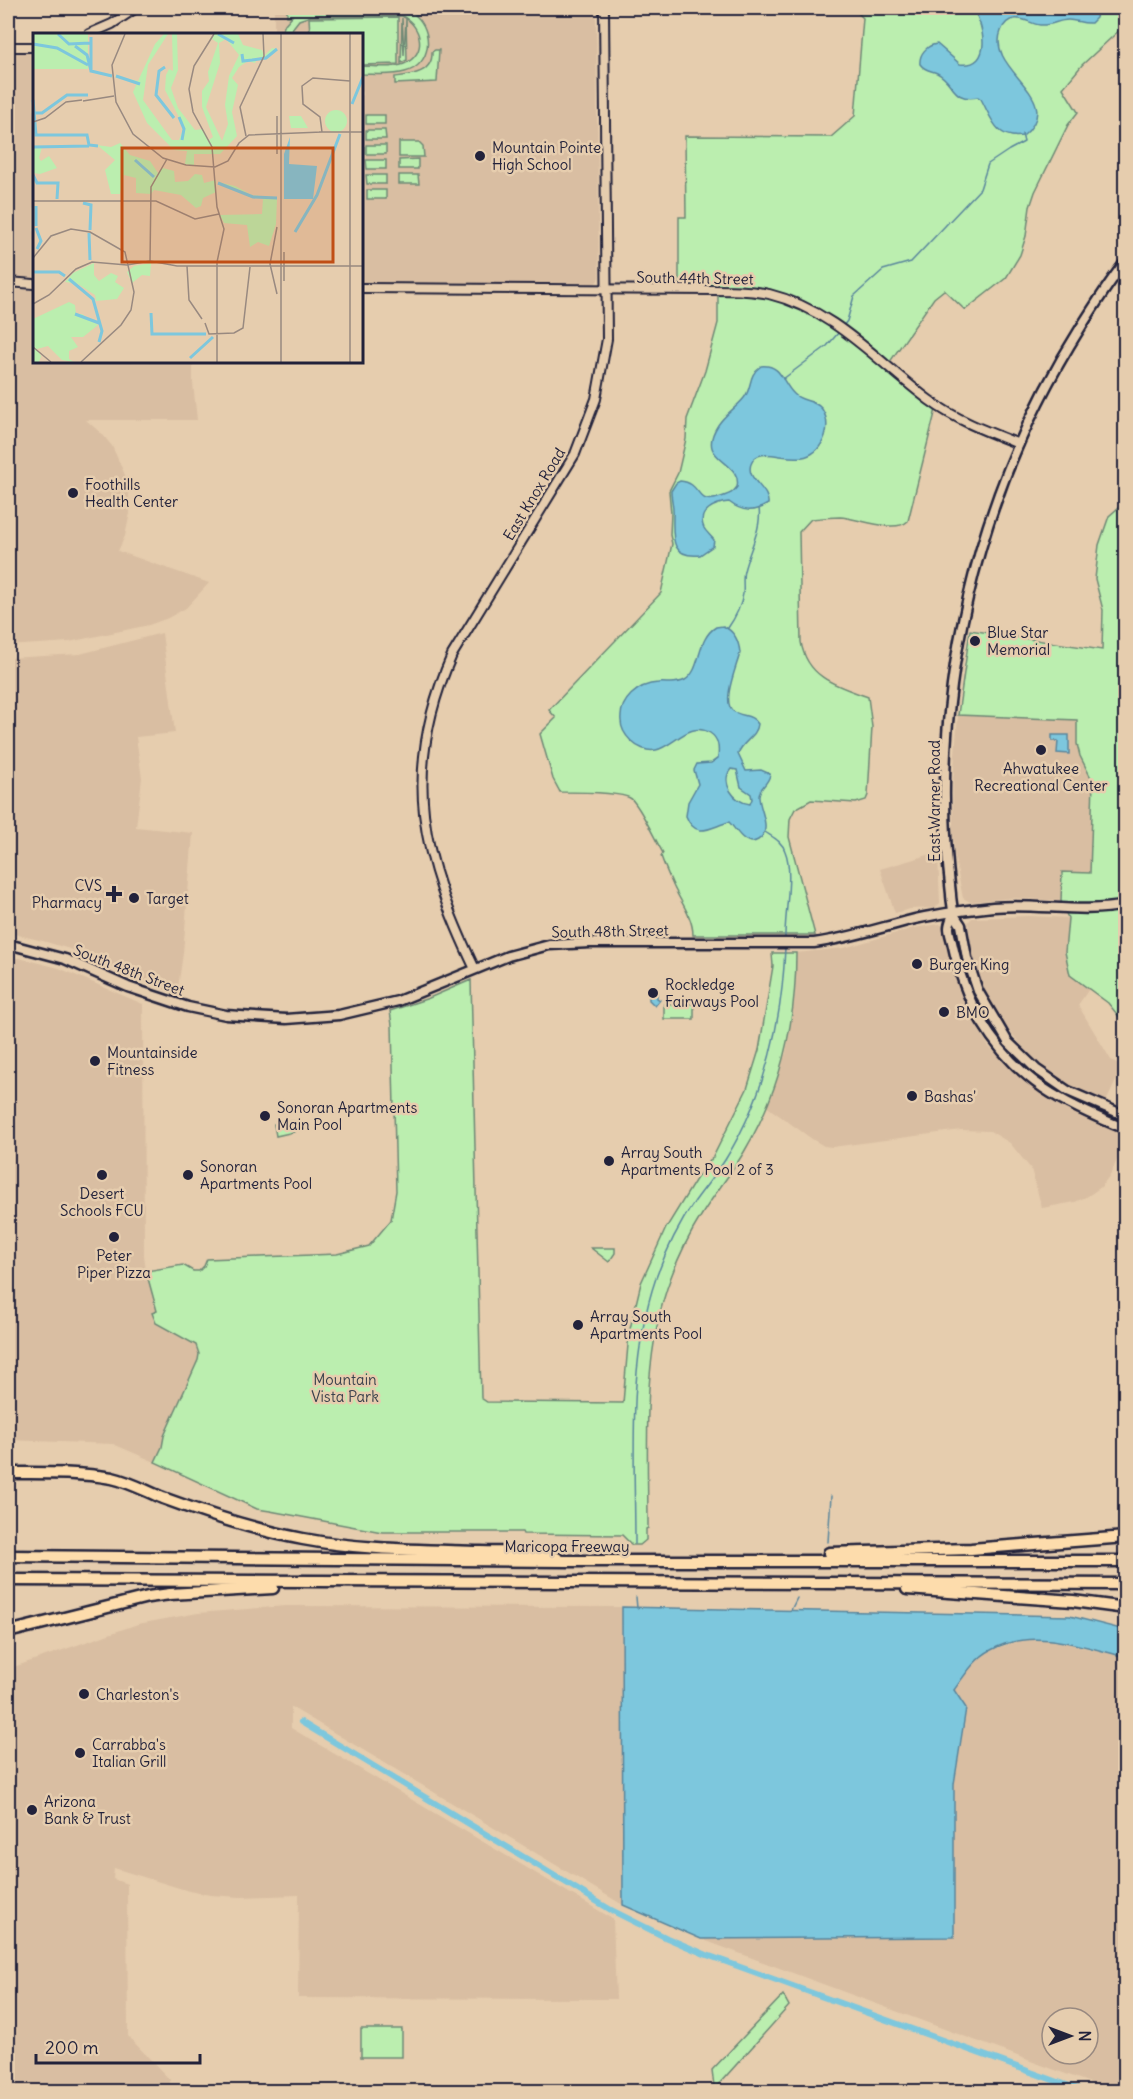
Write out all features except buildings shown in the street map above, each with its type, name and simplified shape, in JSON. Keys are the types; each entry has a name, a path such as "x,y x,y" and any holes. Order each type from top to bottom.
{"highway":[{"path":"8,1473 78,1474 113,1478 256,1529 305,1540 382,1547 483,1552 541,1552 569,1561"},
{"path":"782,1560 820,1553 971,1549 1125,1537"},
{"name":"Maricopa Freeway","path":"8,1556 569,1561 1125,1561"},
{"path":"8,1580 1125,1584"},
{"path":"8,1632 123,1603 170,1594 383,1582"},
{"path":"784,1583 821,1589 907,1589 973,1593 1125,1608"}],"main road":[{"path":"8,259 8,283"},
{"name":"East Warner Road","path":"1125,261 1050,378 1019,444 982,543 962,629 952,689 945,773 945,829 953,913 949,927 956,962 967,994 981,1020 1008,1058 1028,1077 1046,1091 1075,1107 1125,1129"},
{"name":"South 48th Street","path":"8,944 65,959 128,987 179,1005 219,1014 263,1019 299,1019 356,1012 398,1001 528,949 570,943 814,944 848,938 915,920 993,907 1082,910 1125,905"},
{"name":"East Warner Road","path":"953,913 961,925 967,958 978,991 1008,1042 1036,1069 1079,1097 1125,1116"},
{"path":"1075,1107 1079,1097"}],"street":[{"path":"91,33 112,24 136,8"},
{"name":"East Knox Road","path":"475,969 439,884 429,849 422,793 423,757 440,684 459,642 566,470 584,435 602,376 607,339 608,290 604,8"},
{"path":"8,47 33,47"},
{"path":"8,283 33,284"},
{"name":"South 44th Street","path":"363,288 749,291 768,294 799,304 838,326 937,405 970,424 1019,444"}],"shaded area":[{"name":"Mountain Pointe High School","path":"274,8 596,8 599,277 597,282 593,284 363,282 363,33 274,33"},
{"path":"8,53 33,53 33,278 17,277 12,271 8,221"},
{"path":"18,290 33,290 33,363 193,363 197,420 86,420 112,446 125,475 130,513 125,536 118,551 209,583 186,608 168,618 149,625 69,642 8,646 8,320 12,293"},
{"path":"162,633 175,733 136,737 142,778 136,827 193,833 183,953 177,995 73,950 14,934 14,872 8,872 8,658 80,654"},
{"path":"958,715 1077,720 1077,744 1080,756 1093,782 1090,874 1062,872 1061,901 1012,898 970,902 963,898 953,836 953,781"},
{"path":"928,855 938,855 940,903 935,908 910,909 895,913 880,869"},
{"path":"1029,916 1068,918 1065,952 1070,975 1089,989 1078,1005 1111,1060 1123,1066 1105,1104 1069,1086 1031,1057 999,1018 984,988 972,955 968,922 972,918"},
{"path":"940,924 946,930 952,965 967,1011 989,1047 1030,1085 1055,1103 1081,1117 1119,1132 1125,1137 1124,1145 1110,1175 1101,1187 1088,1196 1075,1202 1042,1208 1031,1169 1010,1143 990,1131 961,1130 832,1147 824,1146 812,1139 766,1106 786,1053 795,995 796,953 844,948 914,928"},
{"path":"8,958 19,958 59,968 143,1004 144,1255 157,1311 152,1313 156,1323 196,1345 199,1354 155,1462 113,1444 8,1440"},
{"path":"286,1606 622,1607 623,1905 291,1707 291,1728 613,1919 616,1999 298,1998 299,1895 240,1897 210,1895 189,1891 114,1868 113,1879 127,1884 128,2036 170,2080 170,2091 8,2091 8,1669 138,1624 198,1613"},
{"path":"1044,1638 1125,1657 1125,2091 1112,2091 1044,2066 1100,2066 1100,2006 1040,2006 1040,2064 701,1939 953,1937 954,1784 966,1708 954,1690 973,1664 991,1650 1019,1641"}],"green space":[{"path":"420,8 420,14 415,15 421,22 427,38 425,55 414,68 405,72 363,74 363,66 399,66 417,54 418,33 409,21 402,16 311,16 299,20 289,33 281,33 292,16 287,16 287,9"},
{"path":"853,8 1125,8 1125,25 1082,65 1063,88 1078,112 1068,125 1035,192 1020,255 1006,278 965,310 944,290 934,298 887,366 937,405 908,521 902,525 885,526 840,517 811,519 799,532 801,642 804,654 810,664 825,679 868,697 872,727 866,800 856,803 811,800 795,809 790,819 789,837 815,935 693,935 688,915 662,859 663,853 634,801 617,795 560,792 553,779 540,734 556,718 549,710 661,593 672,544 669,491 678,473 686,439 687,419 705,371 718,323 718,290 679,290 679,217 686,217 685,136 831,137 855,116 863,18"},
{"path":"398,17 398,64 363,65 363,33 310,33 309,18"},
{"path":"402,18 404,55 406,19 407,60 401,63"},
{"path":"435,50 439,50 437,82 395,84 395,77 414,74 425,69"},
{"path":"366,115 385,115 385,124 366,124"},
{"path":"366,130 385,130 386,139 366,139"},
{"path":"399,142 419,142 423,146 424,157 399,157"},
{"path":"366,145 386,145 386,154 366,154"},
{"path":"418,159 418,169 399,169 399,160"},
{"path":"366,160 386,160 386,169 367,169"},
{"path":"366,175 386,175 386,184 367,184"},
{"path":"399,175 418,175 419,184 399,184"},
{"path":"367,190 386,190 386,199 367,199"},
{"path":"1125,502 1125,1024 1108,1003 1070,975 1065,952 1068,918 1061,901 1062,872 1090,873 1093,782 1080,756 1077,744 1077,720 958,715 970,630 1102,650 1103,610 1095,579 1099,545 1109,516"},
{"name":"Mountain Vista Park","path":"772,953 796,953 793,1006 784,1056 777,1081 757,1129 688,1238 661,1307 648,1401 648,1528 646,1529 646,1540 640,1545 632,1545 622,1535 382,1532 257,1509 155,1462 199,1354 196,1345 156,1323 152,1313 157,1311 146,1271 183,1265 193,1271 199,1271 207,1259 337,1254 369,1246 391,1220 396,1191 390,1011 471,980 481,1398 487,1402 623,1403 629,1333 641,1283 666,1228 698,1176 713,1157 747,1089 759,1050 773,966"},
{"path":"664,1004 694,1004 694,1019 664,1019"},
{"path":"293,1121 294,1132 276,1136 274,1124"},
{"path":"591,1248 615,1248 615,1253 609,1262"},
{"path":"783,1995 789,2006 718,2085 714,2086 712,2070"},
{"path":"361,2029 402,2029 402,2057 361,2057"}],"water":[{"path":"973,8 1098,8 1096,18 1091,23 1068,20 1040,25 1017,19 1009,21 1003,27 999,45 1004,59 1032,96 1037,109 1035,122 1023,136 1007,135 1001,131 992,121 981,99 963,97 943,77 920,64 924,51 937,44 960,64 971,63 978,59 983,44 980,24"},
{"path":"761,366 768,366 778,371 797,397 816,404 822,409 826,422 825,436 818,449 808,456 797,458 765,455 756,457 751,464 751,474 768,499 768,504 753,510 739,508 729,502 713,506 705,513 702,522 705,530 714,540 713,546 700,555 683,553 675,545 671,491 680,481 693,486 702,497 712,499 730,493 737,487 737,478 733,471 715,453 712,437 721,421 744,398 754,374"},
{"path":"723,626 730,631 737,641 740,653 729,692 730,706 736,713 753,719 758,724 755,732 738,754 746,771 761,770 770,774 759,795 765,831 763,836 753,842 745,840 729,822 700,830 690,824 686,816 688,802 698,784 694,770 697,764 711,763 718,758 718,744 713,735 703,730 696,730 682,735 663,748 649,750 631,741 621,724 623,706 637,690 651,684 679,682 690,675 705,639 716,627","holes":["731,769 737,770 741,787 751,794 750,804 734,796 728,786 728,774"]},
{"path":"1052,735 1069,735 1069,754 1057,753 1058,741 1052,741"},
{"name":"Rockledge Fairways Pool","path":"654,985 657,988 657,998 660,1000 655,1006 649,1000 649,989"},
{"path":"622,1607 1070,1616 1125,1630 1125,1657 1058,1641 1041,1639 1007,1643 985,1653 970,1668 954,1690 966,1708 954,1784 954,1937 701,1939 623,1905"}],"waterway":[{"path":"843,326 847,321 854,296 883,270 911,262 980,189 988,164 1024,142 1022,134"},
{"path":"783,379 827,346 839,332"},
{"path":"728,628 742,598 743,574 759,524 759,508"},
{"path":"765,832 782,845 788,860 789,882 785,940"},
{"path":"635,1544 635,1410 640,1343 647,1310 656,1278 673,1238 739,1136 761,1085 780,1004 785,948"},
{"path":"828,1542 831,1496"},
{"path":"636,1597 637,1608"},
{"path":"791,1610 797,1598"},
{"path":"301,1722 611,1910 667,1938 707,1955 1086,2092"}],"place":[{"name":"Mountain Pointe High School","path":"480,156"},
{"name":"Foothills Health Center","path":"73,493"},
{"name":"Blue Star Memorial","path":"975,641"},
{"name":"Ahwatukee Recreational Center","path":"1041,750"},
{"name":"CVS Pharmacy","path":"114,894"},
{"name":"Target","path":"134,898"},
{"name":"Burger King","path":"917,964"},
{"name":"Rockledge Fairways Pool","path":"653,993"},
{"name":"BMO","path":"944,1012"},
{"name":"Mountainside Fitness","path":"95,1061"},
{"name":"Bashas'","path":"912,1096"},
{"name":"Sonoran Apartments Main Pool","path":"265,1116"},
{"name":"Array South Apartments Pool 2 of 3","path":"609,1161"},
{"name":"Desert Schools FCU","path":"102,1175"},
{"name":"Sonoran Apartments Pool","path":"188,1175"},
{"name":"Peter Piper Pizza","path":"114,1237"},
{"name":"Array South Apartments Pool","path":"578,1325"},
{"name":"Charleston's","path":"84,1694"},
{"name":"Carrabba's Italian Grill","path":"80,1753"},
{"name":"Arizona Bank & Trust","path":"32,1810"}]}
